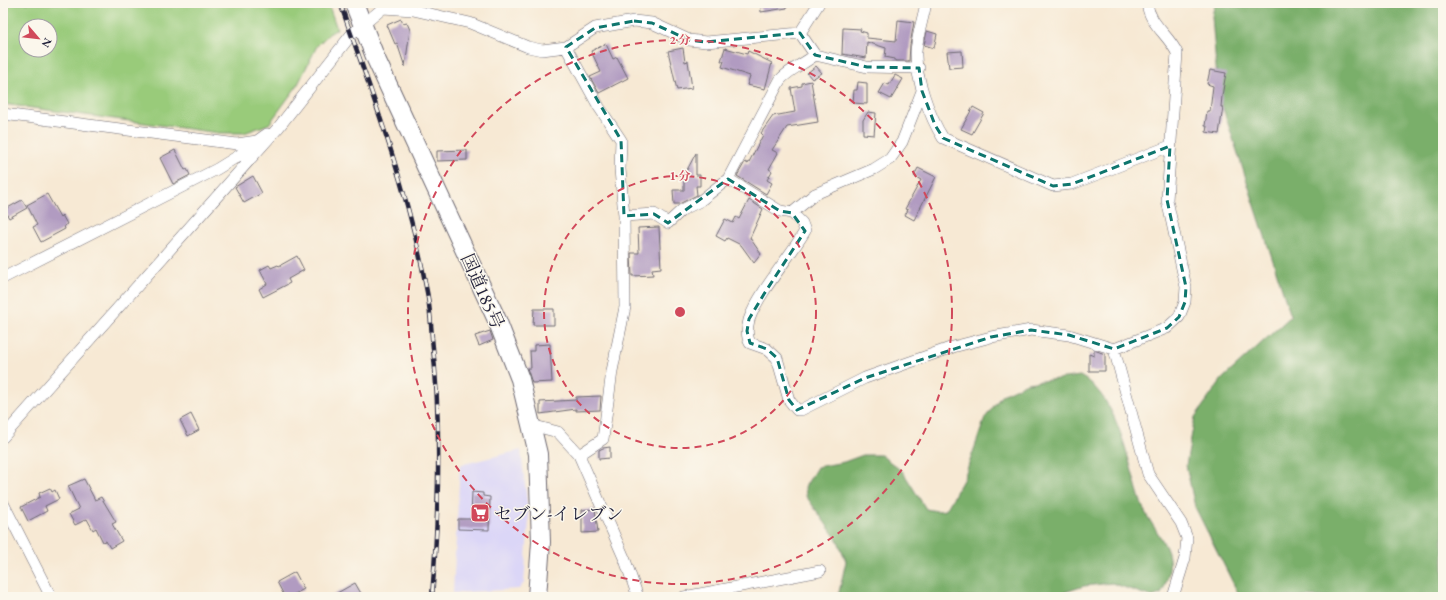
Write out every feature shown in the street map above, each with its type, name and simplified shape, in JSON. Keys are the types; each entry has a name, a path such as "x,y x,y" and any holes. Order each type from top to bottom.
{"highway":[{"name":"国道185号","path":"354,3 376,59 497,320 520,379 538,454 541,501 537,597"}],"street":[{"path":"800,33 819,3"},
{"path":"926,3 916,53 922,91 935,124 943,138 1053,186 1072,184 1170,146"},
{"path":"728,179 780,211 792,213 802,223 805,231 749,319 747,331 750,343 767,349 777,358 789,400 797,410 801,410 865,378 954,347 991,337 1031,330 1069,335 1114,349 1168,328 1179,317 1185,302 1186,287 1167,200 1177,53 1172,42 1153,22 1147,10 1146,3"},
{"path":"3,438 278,128 351,35 362,24 383,8 413,10 470,22 528,47 542,50 566,47 594,28 634,21 652,24 689,40 706,42 800,33"},
{"path":"800,33 816,55 867,67 919,68"},
{"path":"566,47 599,107 621,140 620,169 624,216 625,308 612,371 603,439 579,455"},
{"path":"624,216 654,214 668,223 682,210 700,201 728,179 780,80 788,71 802,65 816,55"},
{"path":"792,213 815,194 874,169 890,159 902,142 922,91"},
{"path":"3,114 237,144 257,141 278,128"},
{"path":"3,278 217,169 243,153 257,150"},
{"path":"1114,349 1148,474 1181,523 1187,538 1185,558 1173,597"},
{"path":"531,425 558,432 579,455 625,560 638,597"},
{"path":"3,505 51,597"},
{"path":"684,597 820,571"}],"highlighted area":[{"path":"634,21 652,23 689,40 706,42 800,33 815,55 867,67 919,68 922,91 935,125 943,138 1053,186 1072,184 1170,146 1167,200 1186,287 1185,302 1179,317 1167,328 1114,349 1069,335 1031,330 991,337 865,378 797,410 789,400 777,358 767,349 750,343 747,331 749,319 805,231 792,213 780,211 728,179 668,223 654,214 624,216 621,140 566,47 595,28"}],"shaded area":[{"path":"521,450 529,519 524,583 519,589 453,593 460,465"}],"green space":[{"path":"3,3 328,3 337,29 329,34 317,46 297,86 269,124 244,133 219,133 3,104"},
{"path":"1215,3 1443,3 1443,597 1240,597 1195,507 1186,465 1195,417 1222,379 1291,316 1218,93 1212,16"},
{"path":"1080,376 1094,386 1105,400 1114,416 1127,453 1142,505 1166,547 1169,559 1168,575 1161,594 1152,597 1112,583 1084,586 1050,597 838,597 846,561 838,541 806,496 805,487 817,467 844,462 863,455 881,455 903,472 926,509 937,511 946,510 964,478 985,418 1002,395 1027,383"}],"building":[{"path":"760,3 787,3 787,8 761,12"},
{"path":"401,19 403,24 407,23 410,30 405,67 397,43 395,44 387,25"},
{"path":"898,20 914,22 909,61 895,61 895,59 885,57 886,48 867,42 866,58 842,54 843,28 861,29 860,31 867,33 867,38 896,41"},
{"path":"927,31 937,34 934,48 924,45"},
{"path":"606,44 613,59 617,57 628,78 599,93 590,77 601,72 591,51"},
{"path":"683,48 685,62 688,61 692,88 677,90 668,51"},
{"path":"725,48 747,54 748,51 772,63 765,89 747,85 750,76 722,67 724,61 721,61"},
{"path":"962,51 963,67 949,68 947,52"},
{"path":"816,66 822,73 812,79 807,73"},
{"path":"1210,70 1226,73 1222,96 1221,107 1223,107 1219,134 1206,132 1207,126 1205,126 1207,111 1210,111 1213,86 1207,84"},
{"path":"895,75 903,79 891,99 879,93 885,83 889,85"},
{"path":"811,81 818,122 787,127 772,150 778,153 769,169 772,171 767,180 772,183 766,194 737,176 745,162 748,164 763,135 761,133 773,116 795,112 791,88 802,86 802,83"},
{"path":"858,82 867,83 867,104 853,103 854,90 857,90"},
{"path":"973,107 984,113 972,134 961,129"},
{"path":"868,112 876,113 874,135 863,134 863,120"},
{"path":"175,150 185,170 187,169 190,175 173,184 160,158"},
{"path":"467,150 467,160 437,161 437,151"},
{"path":"696,153 696,175 700,175 700,186 696,186 697,195 679,204 674,204 673,190 684,190 684,170 687,170"},
{"path":"918,168 936,177 914,220 905,215 908,210 905,209 921,180 914,176"},
{"path":"253,176 262,193 244,203 235,187"},
{"path":"47,194 60,217 62,215 67,224 64,226 65,229 41,242 33,227 37,225 27,205"},
{"path":"22,200 27,208 9,218 4,210"},
{"path":"749,200 763,209 750,238 761,254 754,263 741,245 727,238 725,241 716,236 725,219 733,223 736,217 739,219"},
{"path":"659,227 661,268 652,269 653,275 632,276 631,253 639,253 638,228"},
{"path":"297,256 304,270 288,279 290,283 263,297 259,289 267,284 260,270 269,265 271,268 278,265 279,266"},
{"path":"534,309 554,309 554,325 533,325"},
{"path":"490,331 493,340 479,346 475,336"},
{"path":"550,344 552,382 532,383 527,368 531,368 530,351 534,351 534,345"},
{"path":"1094,350 1105,354 1105,371 1089,371 1089,354 1094,356"},
{"path":"601,396 600,410 576,411 576,409 540,414 540,402 576,400 576,397"},
{"path":"191,414 199,430 188,436 180,420"},
{"path":"610,447 610,458 599,459 599,450"},
{"path":"84,479 95,500 101,497 116,522 112,524 122,541 110,548 106,541 103,542 96,528 93,530 87,519 75,525 69,514 79,509 68,486"},
{"path":"50,488 52,492 55,490 59,499 45,506 47,511 28,521 21,507 40,497 39,493"},
{"name":"セブン-イレブン","path":"472,492 483,493 483,496 490,497 489,530 458,529 458,519 471,519"},
{"path":"595,509 598,532 582,533 582,510"},
{"path":"295,572 304,589 289,597 285,597 277,582"},
{"path":"355,583 363,597 330,597"}],"railway":[{"path":"340,3 378,110 401,182 411,218 428,298 435,370 438,435 438,500 432,597"}],"place":[{"name":"セブン-イレブン","path":"480,513"}]}
